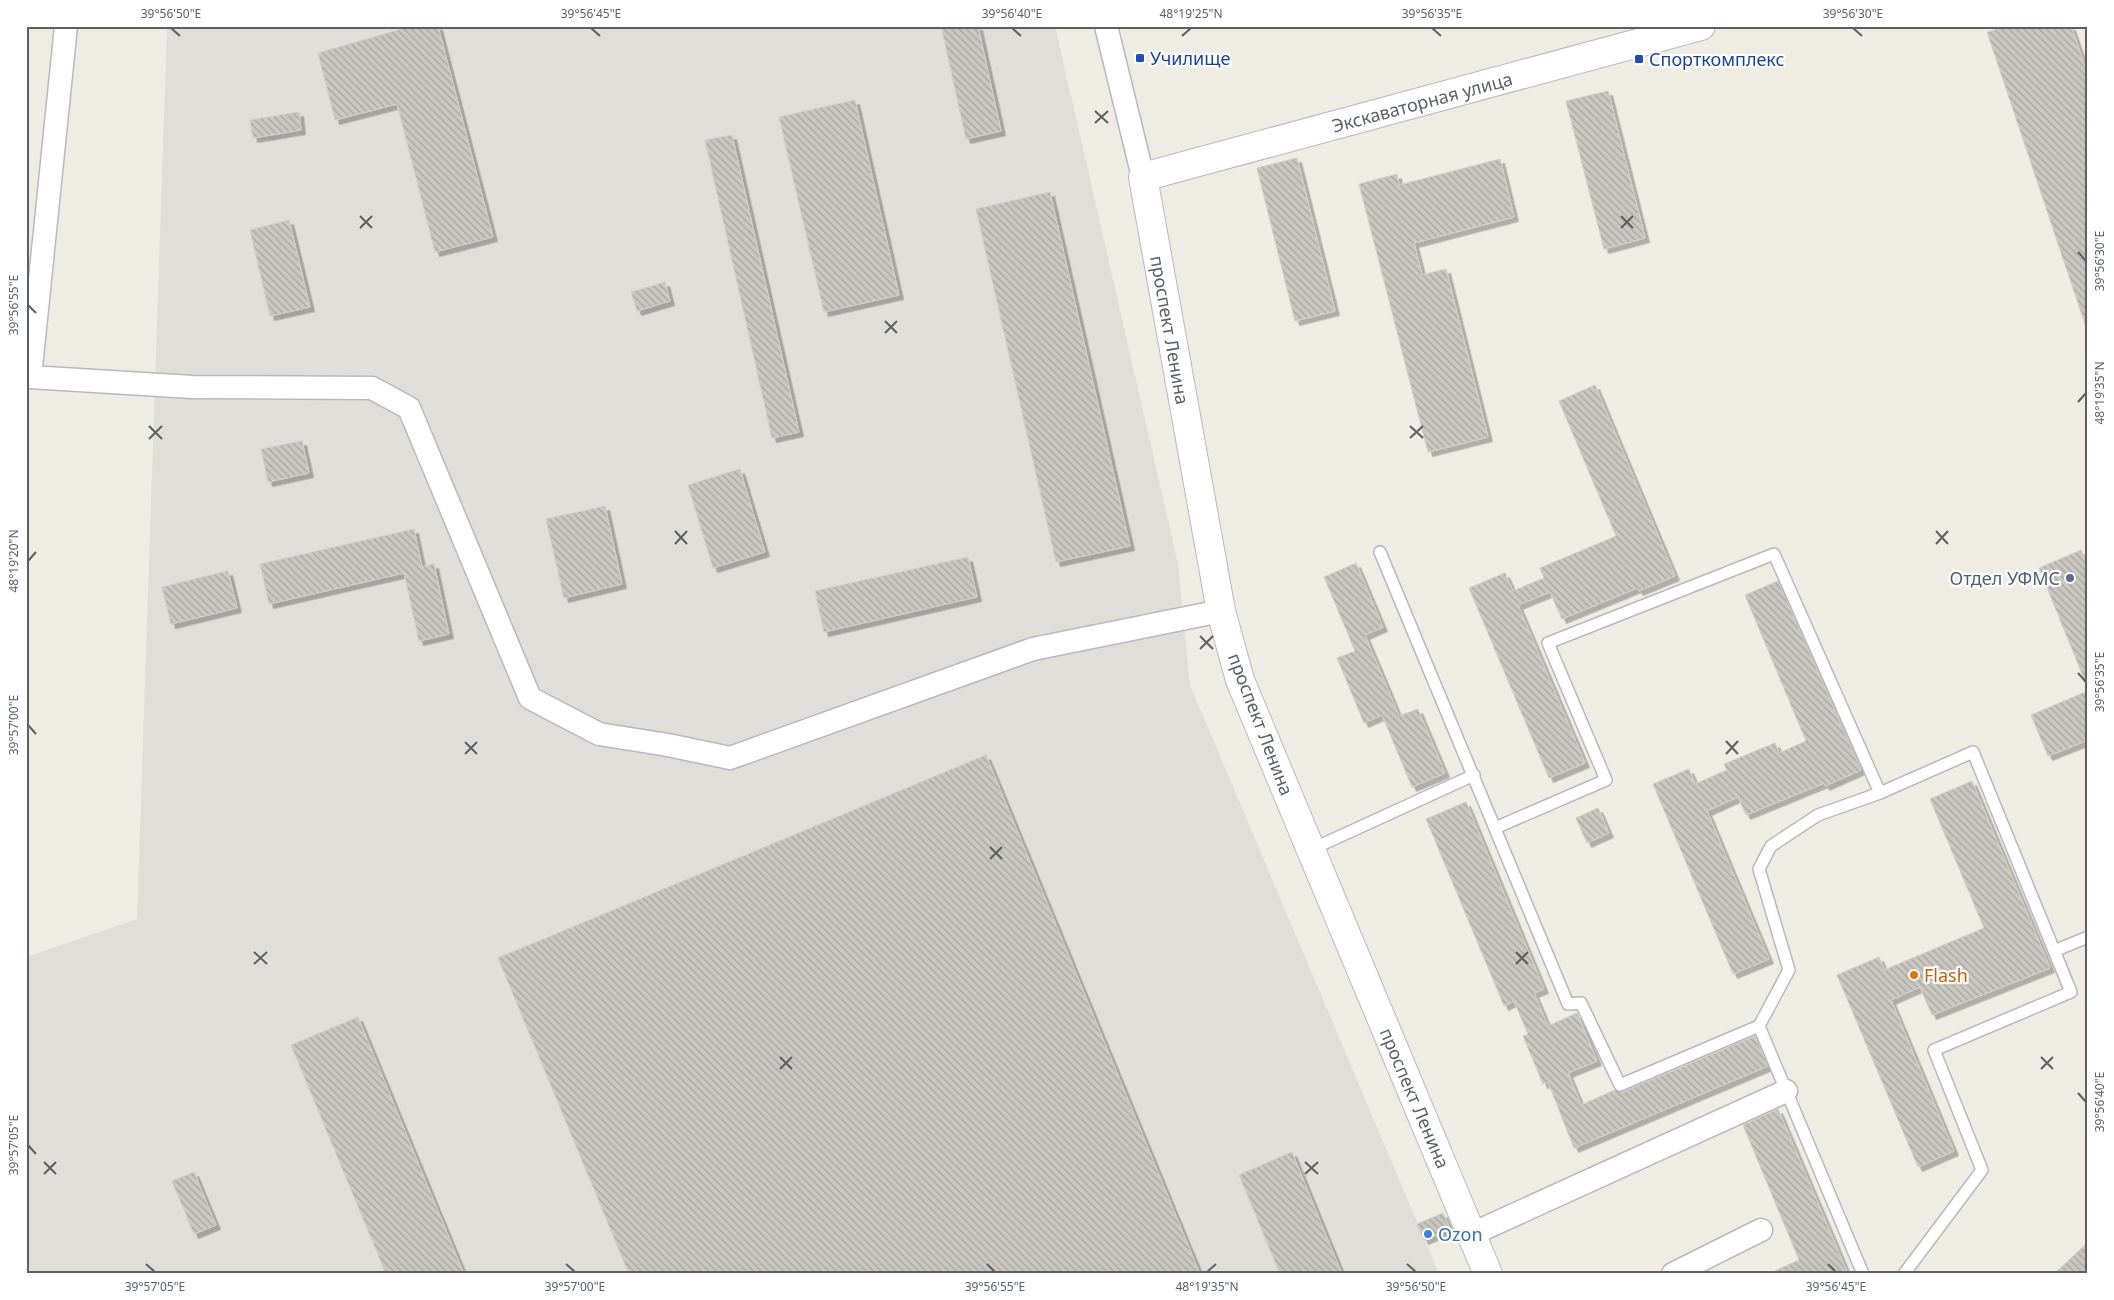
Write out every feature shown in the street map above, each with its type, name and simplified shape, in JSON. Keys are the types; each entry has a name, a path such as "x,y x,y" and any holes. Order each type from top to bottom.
{"street":[{"path":"66,26 28,377 192,388 372,388 409,408 530,698 599,734 668,745 730,758 1033,649 1221,611"},
{"name":"проспект Ленина","path":"1106,26 1143,177 1221,611 1240,680 1488,1274"},
{"name":"Экскаваторная улица","path":"1143,177 1701,26"},
{"path":"1472,1234 1786,1091"},
{"path":"1674,1274 1761,1230"}],"lane":[{"path":"1380,552 1568,1004 1581,1003 1620,1085 1759,1026 1790,970 1759,869 1771,846 1818,815 1880,793 1973,752 2071,992 1934,1050 1982,1170 1904,1274"},
{"path":"1495,828 1606,780 1548,643 1774,554 1880,793"},
{"path":"1310,850 1474,775"},
{"path":"2054,951 2088,937"},
{"path":"1759,1026 1863,1274"}],"shaded area":[{"path":"167,26 1055,26 1178,564 1190,685 1439,1274 26,1274 26,957 137,919"}],"building":[{"path":"412,26 438,26 493,237 435,252 397,104 335,120 318,53"},
{"path":"941,26 978,26 1001,131 966,139"},
{"path":"2010,26 2071,26 2088,76 2088,323 2085,324 1987,32"},
{"path":"1608,91 1645,238 1604,249 1566,101"},
{"path":"855,100 899,295 824,312 779,117"},
{"path":"299,112 301,130 253,138 250,120"},
{"path":"732,135 799,432 772,438 705,140"},
{"path":"1297,158 1335,311 1295,321 1257,168"},
{"path":"1500,159 1514,217 1414,243 1422,275 1446,269 1488,437 1428,452 1359,184 1397,174 1399,185"},
{"path":"1050,192 1130,546 1056,562 976,209"},
{"path":"289,220 310,307 270,316 250,230"},
{"path":"665,282 670,301 637,311 631,292"},
{"path":"1595,385 1675,576 1639,591 1637,588 1562,619 1550,592 1518,605 1585,763 1549,778 1469,588 1505,573 1513,591 1544,578 1540,568 1616,536 1559,401"},
{"path":"302,441 309,473 268,482 261,449"},
{"path":"740,469 765,552 713,568 688,485"},
{"path":"605,506 622,584 564,598 546,519"},
{"path":"414,529 422,567 434,564 449,634 419,641 404,573 269,604 260,564"},
{"path":"2081,550 2088,566 2087,686 2039,568"},
{"path":"968,557 977,597 824,632 815,591"},
{"path":"1356,563 1383,627 1365,635 1399,716 1418,709 1445,773 1412,787 1382,715 1364,723 1337,658 1355,651 1324,577"},
{"path":"228,571 237,608 171,624 162,587"},
{"path":"1778,581 1861,770 1825,786 1824,783 1746,815 1738,797 1707,811 1769,959 1733,974 1653,784 1689,769 1695,784 1727,770 1724,764 1775,743 1779,753 1806,741 1745,595"},
{"path":"2088,691 2088,740 2048,756 2031,715"},
{"path":"986,755 1200,1274 629,1274 498,958"},
{"path":"1972,781 2050,968 1932,1015 1920,987 1891,1000 1954,1151 1918,1167 1837,975 1879,957 1884,970 1984,928 1930,799"},
{"path":"1466,802 1544,989 1534,993 1548,1026 1577,1013 1597,1061 1568,1073 1581,1105 1615,1090 1623,1092 1755,1036 1768,1066 1574,1148 1548,1082 1543,1084 1523,1036 1528,1034 1514,1001 1504,1006 1426,819"},
{"path":"1598,808 1609,833 1587,843 1576,818"},
{"path":"358,1017 464,1274 386,1274 291,1045"},
{"path":"1778,1109 1848,1274 1768,1274 1799,1260 1743,1125"},
{"path":"1292,1152 1342,1274 1280,1274 1239,1175"},
{"path":"194,1172 216,1225 194,1234 172,1181"},
{"path":"1443,1213 1450,1229 1424,1240 1417,1224"},
{"path":"2088,1242 2088,1274 2054,1274"}],"place":[{"name":"Училище","path":"1140,58"},
{"name":"Спорткомплекс","path":"1639,59"},
{"name":"Отдел УФМС","path":"2070,578"},
{"name":"Flash","path":"1914,975"},
{"name":"Ozon","path":"1428,1234"}]}
